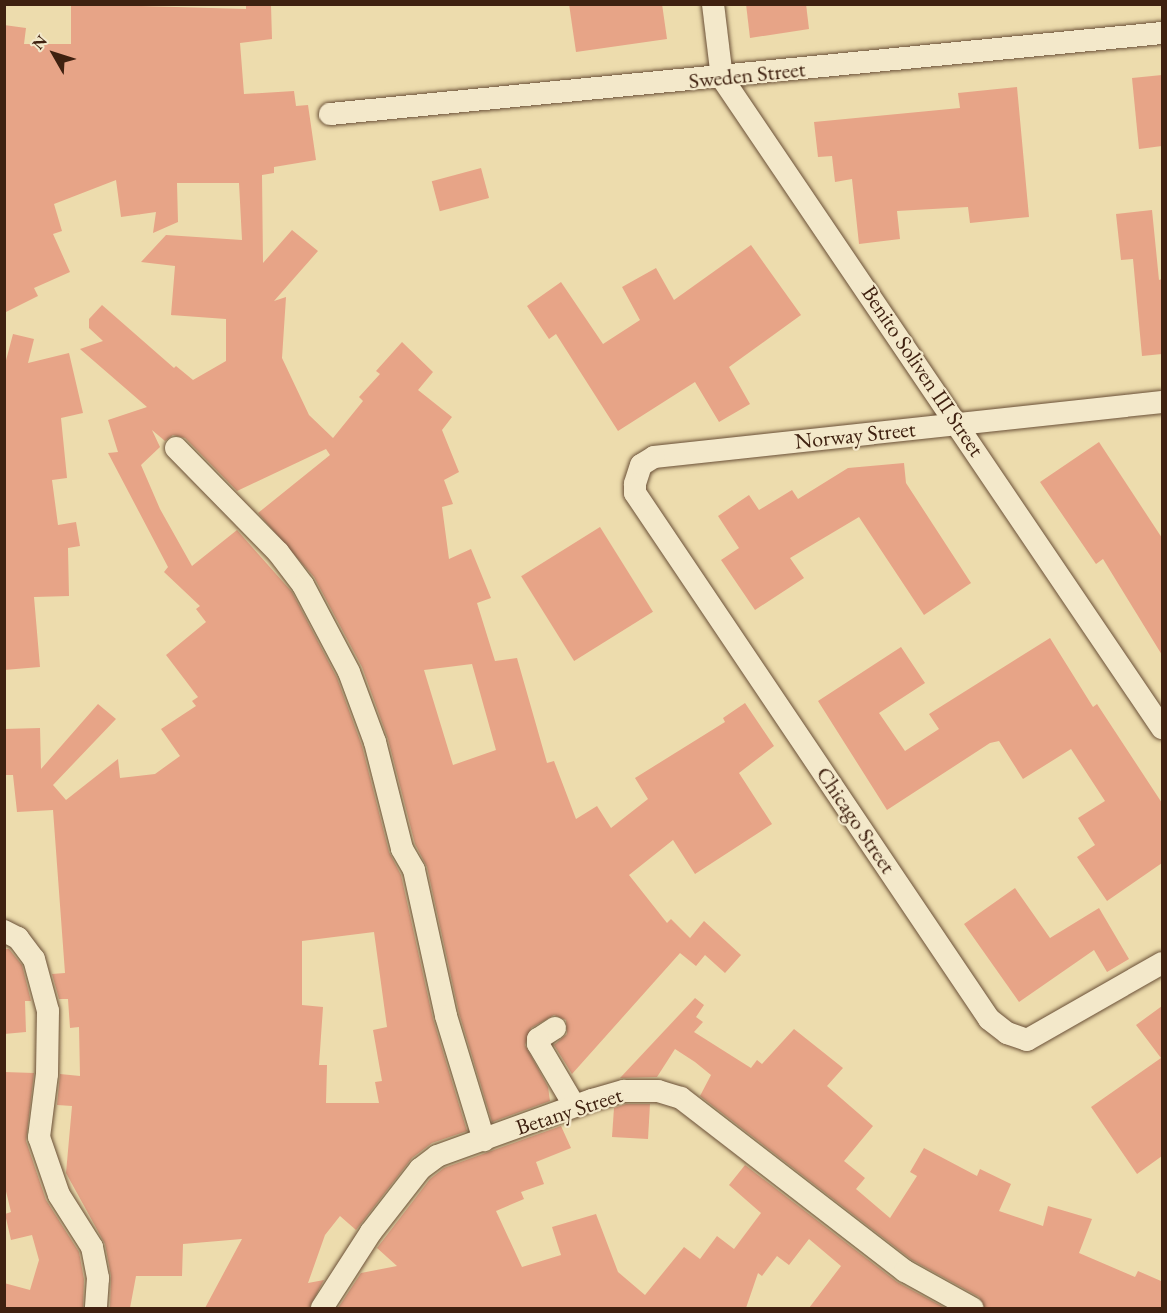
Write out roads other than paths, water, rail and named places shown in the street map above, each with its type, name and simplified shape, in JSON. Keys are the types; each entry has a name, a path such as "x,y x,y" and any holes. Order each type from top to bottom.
{"street":[{"name":"Benito Soliven Ⅲ Street","path":"713,4 722,78 960,424 1162,728"},
{"name":"Sweden Street","path":"330,114 722,78 1162,33"},
{"name":"Norway Street","path":"654,457 1162,402"},
{"path":"176,448 284,560 303,585 349,672 375,742 402,849 414,870 446,1016 484,1140"},
{"name":"Chicago Street","path":"654,457 641,465 636,474 635,493 989,1019 1007,1033 1027,1040 1162,963"},
{"path":"4,931 18,938 34,959 48,1011 47,1074 39,1137 59,1195 92,1247 98,1278 96,1308"},
{"path":"555,1028 538,1039 538,1044 574,1106"},
{"name":"Betany Street","path":"322,1308 371,1232 420,1169 437,1156 574,1106 624,1091 658,1091 681,1098 905,1271 972,1308"}]}
